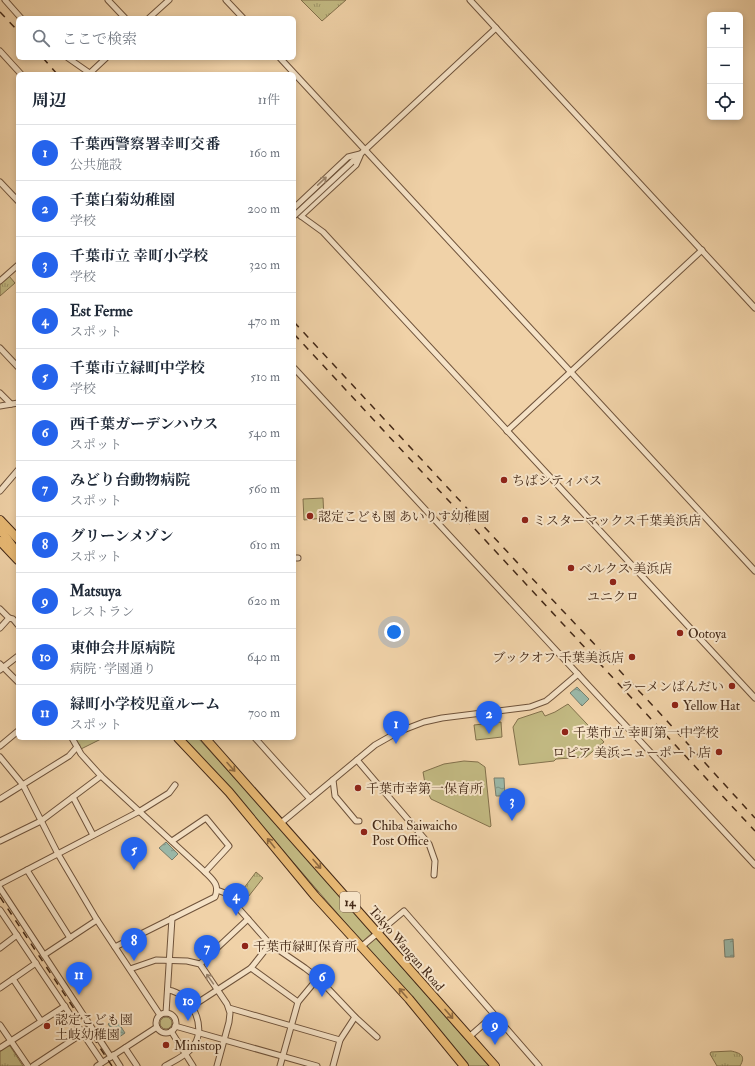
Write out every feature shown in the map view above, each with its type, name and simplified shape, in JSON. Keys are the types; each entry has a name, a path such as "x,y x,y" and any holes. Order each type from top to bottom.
{"highway":[{"path":"0,520 16,537"},
{"path":"0,529 16,551"},
{"path":"0,541 16,558"},
{"name":"14","path":"180,740 229,792 315,896 404,993 464,1066"},
{"name":"Tokyo Wangan Road","path":"207,740 495,1066"}],"street":[{"path":"5,0 19,16"},
{"path":"108,0 122,16"},
{"path":"151,16 169,0"},
{"path":"226,0 241,16"},
{"path":"470,0 755,308"},
{"path":"296,214 496,28"},
{"path":"0,51 19,72"},
{"path":"71,60 88,72"},
{"path":"93,72 104,60"},
{"path":"282,60 292,72"},
{"path":"296,76 363,152 571,372 755,570"},
{"path":"296,206 348,157 363,152"},
{"path":"301,216 356,165 363,152"},
{"path":"0,182 16,199"},
{"path":"296,212 323,232 755,698"},
{"path":"507,431 702,250"},
{"path":"0,281 16,267"},
{"path":"0,348 14,359 16,362"},
{"path":"296,370 755,865"},
{"path":"0,393 11,404"},
{"path":"0,406 16,403"},
{"path":"0,491 16,472"},
{"path":"0,609 16,623"},
{"path":"0,628 9,618"},
{"path":"16,657 1,667 16,680"},
{"path":"281,823 375,745 389,736 424,722 457,716 522,708 540,703 551,697 578,674"},
{"path":"0,746 16,733"},
{"path":"73,740 81,754 101,776 205,872 215,882 217,890 215,897 115,947"},
{"path":"257,740 310,799"},
{"path":"0,799 69,756 77,748"},
{"path":"0,757 23,786 58,854 97,920 163,1014 174,1018 175,1026 171,1031 165,1033 157,1027 156,1022 163,1014 168,990 172,918"},
{"path":"357,760 429,844 436,861 434,875"},
{"path":"0,841 40,821 101,776"},
{"path":"333,780 335,796 356,821 359,821"},
{"path":"0,884 140,811 170,793 175,785"},
{"path":"73,797 93,835"},
{"path":"172,841 206,818 230,846 205,872"},
{"path":"26,870 70,938"},
{"path":"0,888 120,1066"},
{"path":"217,890 225,893 270,944 318,978 355,1017 377,1037"},
{"path":"0,910 102,1062"},
{"path":"361,947 404,911 539,1066"},
{"path":"200,964 248,919"},
{"path":"44,955 97,920"},
{"path":"0,948 17,935"},
{"path":"191,1007 251,968 270,944"},
{"path":"130,969 156,960 187,961 200,964 229,1008 230,1018 217,1066"},
{"path":"0,988 36,963"},
{"path":"251,968 298,1002"},
{"path":"280,1066 298,1002 318,978"},
{"path":"13,979 41,1021"},
{"path":"165,1066 185,1053 194,1044 199,1025 197,1017 182,995 178,992 168,990"},
{"path":"0,1048 65,1006"},
{"path":"229,1008 340,1040"},
{"path":"469,1037 494,1014"},
{"path":"333,1066 340,1040 355,1017"},
{"path":"0,1025 28,1066"},
{"path":"175,1026 317,1066"},
{"path":"97,1066 157,1027"},
{"path":"171,1031 193,1066"},
{"path":"33,1066 83,1033"},
{"path":"125,1048 137,1066"}],"green space":[{"path":"301,0 346,0 322,21"},
{"path":"9,276 15,283 0,296 0,284"},
{"path":"323,498 324,518 304,520 303,499"},
{"path":"568,704 604,742 586,757 556,759 554,761 519,765 513,727 518,719 542,711 545,716"},
{"path":"501,722 502,737 476,740 474,725"},
{"path":"76,740 99,740 81,749"},
{"path":"186,740 200,740 272,819 372,933 362,942 218,775"},
{"path":"464,761 478,762 485,767 490,827 431,799 426,789 423,772 444,764"},
{"path":"256,872 263,878 241,906 233,897 237,893 241,892"},
{"path":"376,938 489,1066 469,1066 414,999 366,946"},
{"path":"164,1017 168,1017 172,1023 168,1029 164,1029 160,1025 160,1021"},
{"path":"7,1045 10,1046 23,1066 0,1066 0,1049"},
{"path":"731,1051 742,1056 743,1060 740,1066 717,1066 710,1054 711,1052"}],"water":[{"path":"577,687 589,699 582,706 570,693"},
{"path":"494,778 504,778 505,796 496,796"},
{"path":"166,842 178,854 172,860 159,848"},
{"path":"733,939 734,957 725,957 724,940"},
{"path":"116,1019 125,1033 118,1038 108,1024"}],"railway":[{"path":"0,12 16,29"},
{"path":"45,60 55,72"},
{"path":"296,324 527,573 657,710 755,818"},
{"path":"296,336 755,831"},
{"path":"0,897 112,1066"}],"place":[{"name":"ちばシティバス","path":"504,480"},
{"name":"認定こども園 あいりす幼稚園","path":"310,516"},
{"name":"ミスターマックス千葉美浜店","path":"525,520"},
{"name":"ベルクス 美浜店","path":"571,568"},
{"name":"ユニクロ","path":"613,582"},
{"name":"Ootoya","path":"680,633"},
{"name":"ブックオフ 千葉美浜店","path":"632,657"},
{"name":"ラーメンばんだい","path":"732,686"},
{"name":"Yellow Hat","path":"675,705"},
{"name":"千葉市立 幸町第一中学校","path":"565,732"},
{"name":"千葉白菊幼稚園","path":"489,734"},
{"name":"千葉西警察署幸町交番","path":"396,744"},
{"name":"ロピア 美浜ニューポート店","path":"719,752"},
{"name":"千葉市幸第一保育所","path":"358,788"},
{"name":"千葉市立 幸町小学校","path":"512,821"},
{"name":"Chiba Saiwaicho Post Office","path":"364,832"},
{"name":"千葉市立緑町中学校","path":"134,870"},
{"name":"Est Ferme","path":"236,916"},
{"name":"千葉市緑町保育所","path":"245,946"},
{"name":"グリーンメゾン","path":"134,961"},
{"name":"みどり台動物病院","path":"207,968"},
{"name":"緑町小学校児童ルーム","path":"79,995"},
{"name":"西千葉ガーデンハウス","path":"322,997"},
{"name":"東伸会井原病院","path":"188,1021"},
{"name":"認定こども園 土岐幼稚園","path":"47,1026"},
{"name":"Ministop","path":"166,1045"},
{"name":"Matsuya","path":"495,1045"}]}
